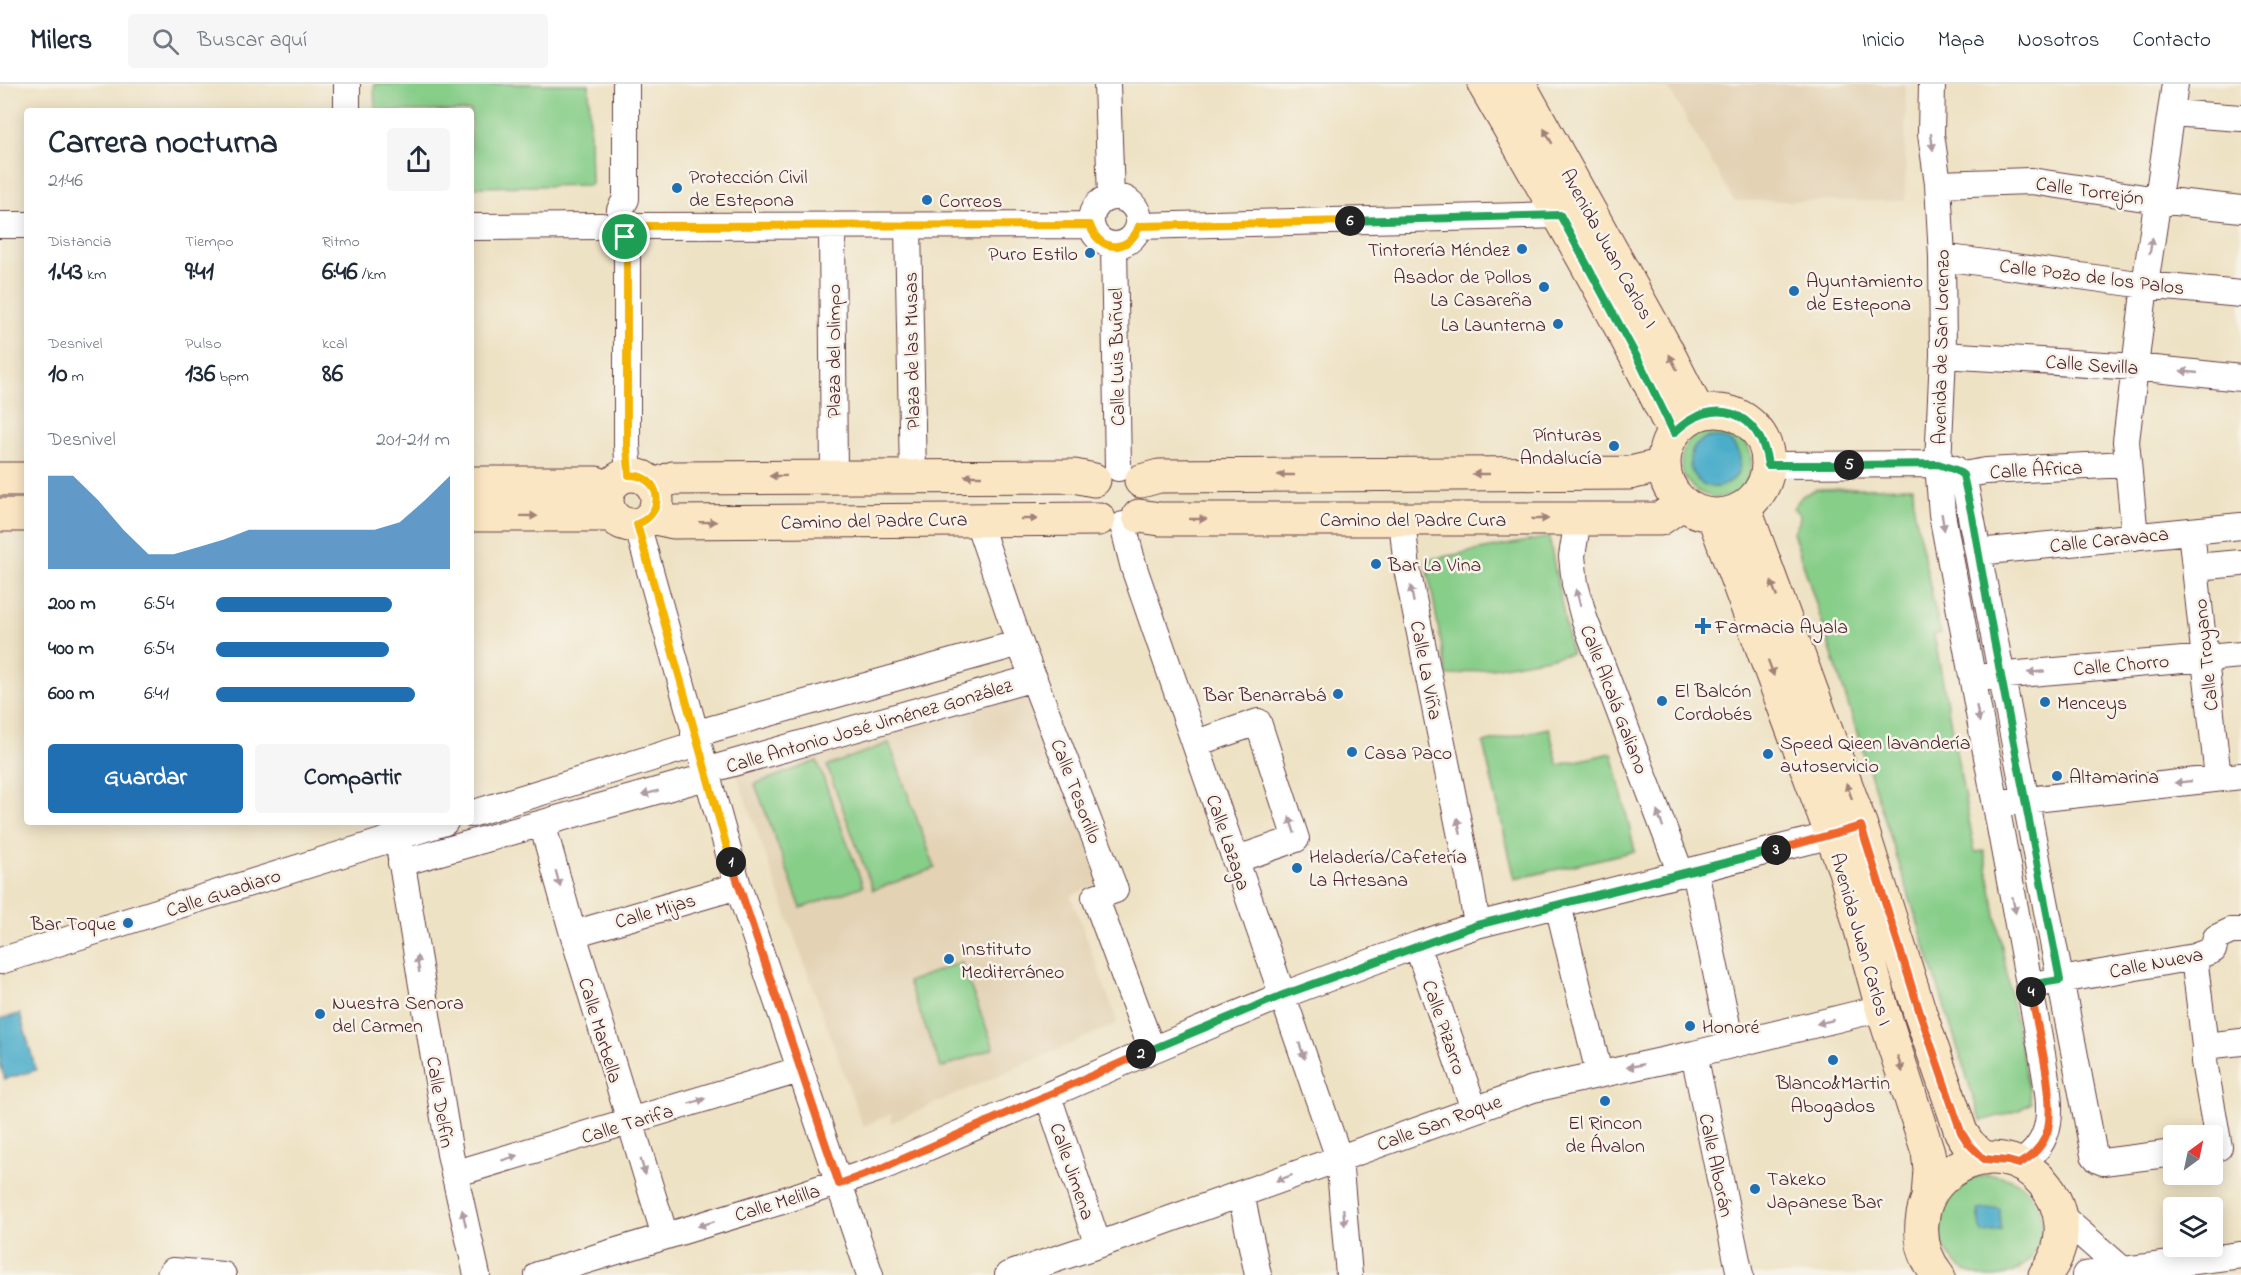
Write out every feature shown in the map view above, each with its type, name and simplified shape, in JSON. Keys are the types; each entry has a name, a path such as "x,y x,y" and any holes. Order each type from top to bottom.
{"main road":[{"name":"Avenida Juan Carlos I","path":"1484,84 1560,215 1640,363 1674,433"},
{"name":"Avenida Juan Carlos I","path":"1519,84 1700,414"},
{"path":"1716,411 1732,414 1747,422 1759,433 1766,448 1768,465 1765,481 1757,496 1744,507 1730,513 1713,515 1697,511 1683,503 1670,486 1665,465 1666,448 1674,433 1685,421 1700,414 1716,411"},
{"name":"Camino del Padre Cura","path":"474,515 632,501 673,478 1630,473 1665,465"},
{"path":"1118,476 1145,489 1146,499 1144,508 1120,520 1090,505 1089,496 1118,476"},
{"path":"0,479 24,479"},
{"name":"Camino del Padre Cura","path":"474,483 596,483 673,522 977,519 1659,519 1683,503"},
{"name":"Avenida Juan Carlos I","path":"1744,507 1846,831 1845,871 1882,1008 1928,1152 1930,1169 1928,1198 1921,1223 1921,1236 1929,1261 1938,1275"},
{"path":"0,515 24,515"},
{"name":"Avenida Juan Carlos I","path":"1713,515 1920,1013 1961,1132 1968,1143 1984,1159"},
{"path":"1928,1198 1945,1176 1970,1162 1984,1159 2008,1161 2019,1164 2034,1173 2047,1185 2056,1200 2061,1216 2062,1234 2058,1252 2045,1275"}],"street":[{"path":"347,84 347,108"},
{"path":"626,84 626,199 619,225 627,254 627,445 632,501 738,886 870,1275"},
{"path":"1107,84 1111,197"},
{"name":"Avenida de San Lorenzo","path":"1932,84 1931,134 1938,184 1942,257 1943,355 1938,464 1942,514 2050,1109 2047,1131 2036,1152 2019,1164"},
{"path":"2135,537 2126,441 2145,285 2175,84"},
{"path":"2171,113 2241,118"},
{"name":"Calle Torrejón","path":"1938,184 2031,181 2158,200 2241,208"},
{"path":"1111,197 1120,197 1129,201 1135,208 1139,226 1136,234 1130,240 1114,246 1096,238 1090,225 1095,207 1102,200 1111,197"},
{"path":"1139,226 1560,215"},
{"path":"0,225 24,225"},
{"path":"474,227 1090,225"},
{"name":"Plaza del Olimpo","path":"832,226 834,476"},
{"name":"Plaza de las Musas","path":"908,226 913,476"},
{"name":"Calle Luis Buñuel","path":"1114,246 1118,476"},
{"name":"Calle Pozo de los Palos","path":"1942,257 2145,285 2241,294"},
{"name":"Calle Sevilla","path":"1943,355 2136,367 2241,378"},
{"name":"Calle África","path":"1768,465 1938,464 1963,475 1986,471 2128,464"},
{"path":"1963,475 2094,1155 2103,1162 2163,1154"},
{"name":"Calle Tesorillo","path":"977,519 1017,634 1115,890 1095,897 1152,1050"},
{"name":"Calle La Viña","path":"1402,519 1407,569 1477,925"},
{"name":"Calle Alcalá Galiano","path":"1578,519 1572,556 1575,584 1584,618 1688,872 1731,1044"},
{"name":"Calle Lazaga","path":"1120,520 1134,568 1340,1158 1349,1275"},
{"name":"Calle Caravaca","path":"1978,552 2241,526"},
{"name":"Calle Troyano","path":"2191,531 2206,657 2230,777"},
{"path":"2195,567 2241,563"},
{"name":"Calle Antonio José Jiménez González","path":"696,739 1017,634"},
{"name":"Calle Chorro","path":"2002,675 2241,655"},
{"path":"1971,679 2002,675"},
{"name":"Calle Antonio José Jiménez González","path":"706,774 1034,678"},
{"path":"1196,743 1258,722 1296,839 1235,860"},
{"path":"474,813 696,739"},
{"path":"401,863 706,774"},
{"path":"1995,805 2230,777"},
{"name":"Calle Marbella","path":"542,823 573,934 665,1236"},
{"name":"Calle Guadiaro","path":"0,962 397,830 427,825"},
{"name":"Calle Delfín","path":"397,830 454,1174 477,1275"},
{"name":"Calle Melilla","path":"538,1275 839,1184 878,1170 1283,995 1417,945 1477,925 1846,831"},
{"name":"Calle Mijas","path":"573,934 738,886"},
{"path":"1558,905 1599,1073"},
{"name":"Calle Nueva","path":"2060,980 2194,957 2213,950 2216,938 2231,931 2241,931"},
{"name":"Calle Pizarro","path":"1417,945 1474,1109"},
{"path":"2194,957 2205,1046 2204,1062 2224,1146"},
{"path":"2029,985 2060,980"},
{"name":"Calle San Roque","path":"1008,1275 1533,1089 1694,1054 1882,1008"},
{"path":"2039,1039 2054,1049 2073,1050"},
{"path":"2205,1046 2241,1042"},
{"name":"Calle Alborán","path":"1694,1054 1740,1275"},
{"name":"Calle Tarifa","path":"454,1174 799,1070"},
{"name":"Calle Jimena","path":"1048,1096 1098,1245"},
{"path":"1241,1194 1258,1275"},
{"path":"2061,1216 2124,1271"},
{"path":"2085,1275 2241,1255"},
{"path":"171,1273 223,1275"}],"shaded area":[{"path":"1666,84 1906,84 1905,201 1734,201"},
{"name":"Instituto Mediterráneo","path":"1029,687 1101,882 1071,896 1118,1023 891,1123 891,1114 863,1127 736,773"}],"green space":[{"path":"374,84 589,84 591,185 474,187 474,108 375,108"},
{"path":"1721,427 1735,433 1746,443 1751,463 1743,487 1731,495 1718,497 1704,494 1692,487 1684,475 1681,461 1686,445 1692,436 1706,429","holes":["1710,437 1736,476 1724,485 1712,487 1703,483 1696,475 1692,465 1693,454 1699,444"]},
{"path":"1913,487 1914,509 1940,633 1934,635 1975,852 1984,851 2031,1103 2019,1110 1981,1121 1793,532 1799,523 1800,515 1793,508 1802,496 1816,489"},
{"path":"1549,537 1571,654 1447,676 1426,560"},
{"path":"1549,728 1558,765 1612,753 1635,851 1515,879 1483,743"},
{"path":"889,743 935,868 873,890 827,766"},
{"path":"817,761 863,886 801,908 755,784"},
{"path":"961,962 994,1048 941,1068 908,982"},
{"path":"1981,1176 2001,1176 2019,1184 2033,1198 2041,1216 2041,1236 2033,1254 2019,1268 2001,1276 1981,1276 1963,1268 1949,1254 1941,1236 1941,1216 1949,1198 1963,1184"}],"water":[{"path":"1710,437 1720,437 1733,444 1740,457 1740,467 1733,480 1720,487 1710,487 1701,483 1694,476 1690,467 1690,457 1694,448 1701,441"},
{"path":"20,1014 36,1070 5,1079 0,1063 0,1019"},
{"path":"1997,1208 2000,1210 2001,1231 1982,1233 1979,1210"}],"place":[{"name":"Protección Civil de Estepona","path":"677,188"},
{"name":"Correos","path":"927,200"},
{"name":"Tintorería Méndez","path":"1522,249"},
{"name":"Puro Estilo","path":"1090,253"},
{"name":"Asador de Pollos La Casareña","path":"1544,287"},
{"name":"Ayuntamiento de Estepona","path":"1794,291"},
{"name":"La Launterna","path":"1558,324"},
{"name":"Pínturas Andalucía","path":"1614,446"},
{"name":"Bar La Vina","path":"1376,564"},
{"name":"Farmacia Ayala","path":"1703,626"},
{"name":"Bar Benarrabá","path":"1338,694"},
{"name":"El Balcón Cordobés","path":"1662,701"},
{"name":"Menceys","path":"2045,702"},
{"name":"Casa Paco","path":"1352,752"},
{"name":"Speed Qieen lavandería autoservicio","path":"1768,754"},
{"name":"Altamarina","path":"2057,776"},
{"name":"Heladería/Cafetería La Artesana","path":"1297,868"},
{"name":"Bar Toque","path":"128,923"},
{"name":"Instituto Mediterráneo","path":"949,959"},
{"name":"Nuestra Senora del Carmen","path":"320,1014"},
{"name":"Honoré","path":"1690,1026"},
{"name":"Blanco&Martin Abogados","path":"1833,1060"},
{"name":"El Rincon de Ávalon","path":"1605,1101"},
{"name":"Takeko Japanese Bar","path":"1755,1189"}],"route":[{"path":"1560,215 1640,363 1674,433 1685,421 1700,414 1716,411 1732,414 1747,422 1759,433 1766,448 1768,465 1944,464 1963,475 2060,980 2029,985 2050,1109 2043,1142 2030,1158 2019,1164 1984,1159 1968,1143 1961,1132 1920,1013 1861,826 1831,836 1477,925 1417,945 1283,995 878,1170 839,1184 738,886 637,524 650,517 657,502 653,486 648,481 636,475 629,475 627,254 621,239 625,237 631,231 632,226 650,228 1090,225 1096,238 1114,246 1130,240 1136,234 1139,226 1560,215"}]}
